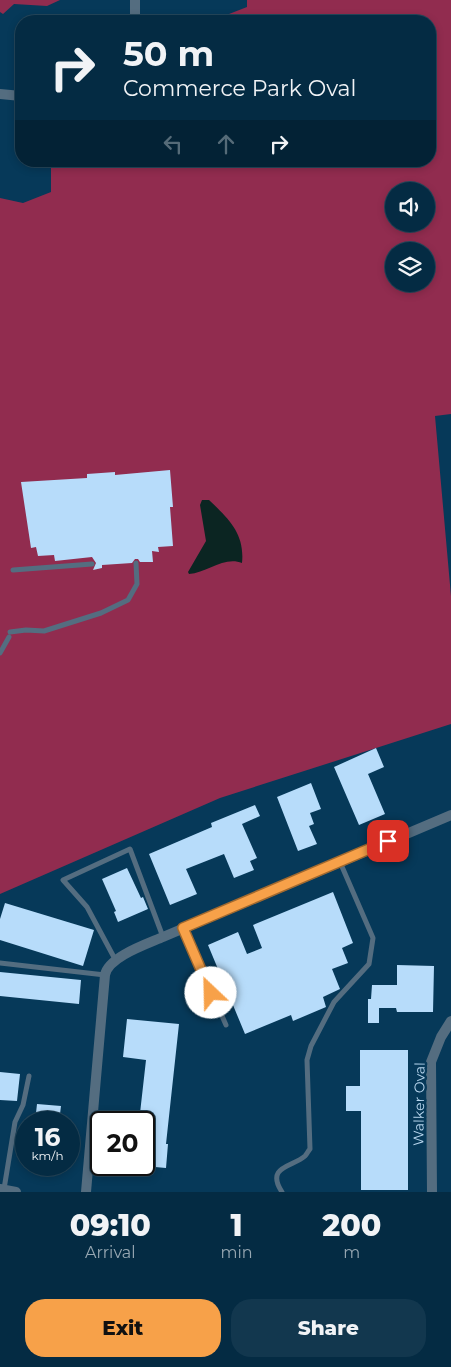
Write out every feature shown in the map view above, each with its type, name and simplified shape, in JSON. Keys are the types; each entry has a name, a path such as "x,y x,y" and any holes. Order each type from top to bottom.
{"street":[{"path":"135,0 135,15"},
{"path":"0,94 15,95"},
{"path":"86,1192 106,969 128,952 451,815"},
{"name":"Walker Oval","path":"432,1192 432,1062 441,1037 451,1021"},
{"path":"2,1189 16,1192"}],"lane":[{"path":"0,653 10,635 26,630 44,631 72,624 101,614 128,600 137,584 136,563"},
{"path":"13,570 92,564"},
{"path":"116,961 86,907 63,880 130,849 162,937"},
{"path":"282,1192 278,1175 281,1168 305,1156 310,1149 307,1060 311,1046 334,1002 369,964 372,950 374,938 340,862"},
{"path":"183,928 226,1025"},
{"path":"0,963 106,975"},
{"path":"2,1189 15,1122 23,1105 28,1076"}],"shaded area":[{"path":"0,0 60,0 47,6 14,4 3,14 0,12"},
{"path":"247,0 451,0 451,414 435,416 451,596 451,724 220,798 0,894 0,198 23,203 51,192 51,167 436,167 436,15 228,15 247,7"},
{"path":"202,500 209,500 234,528 241,544 242,563 235,561 222,563 189,574 188,572 206,541 200,505"}],"building":[{"path":"170,470 173,507 170,507 173,546 158,547 159,552 152,551 153,562 140,562 138,559 135,559 132,563 102,565 102,568 93,570 96,563 92,557 55,561 54,555 38,556 36,547 31,548 21,482 87,478 87,474 115,472 115,475"},
{"path":"376,748 384,767 368,774 385,814 359,825 334,767"},
{"path":"311,783 321,809 310,813 314,824 309,826 317,844 298,851 277,797"},
{"path":"255,805 260,816 242,824 257,858 250,861 254,870 234,878 224,854 186,869 197,894 170,905 149,854 212,827 211,823"},
{"path":"127,868 148,909 118,922 114,912 116,911 102,879"},
{"path":"333,892 353,943 342,948 348,963 332,969 340,989 323,997 326,1007 293,1021 291,1015 245,1034 208,945 238,932 247,954 262,948 253,925"},
{"path":"5,903 94,930 83,966 0,940 0,919"},
{"path":"397,965 434,966 433,1012 397,1012 396,1008 379,1008 379,1023 368,1023 368,999 371,999 372,985 397,985"},
{"path":"0,972 81,980 79,1004 0,996"},
{"path":"127,1019 179,1024 166,1144 168,1144 166,1168 155,1167 155,1111 140,1111 146,1060 123,1057"},
{"path":"360,1050 408,1050 408,1190 361,1190 361,1111 346,1111 346,1086 360,1086"},
{"path":"0,1072 20,1074 17,1101 0,1100"},
{"path":"37,1104 61,1106 60,1111 36,1111"}],"route":[{"path":"211,993 183,928 388,841"}]}
